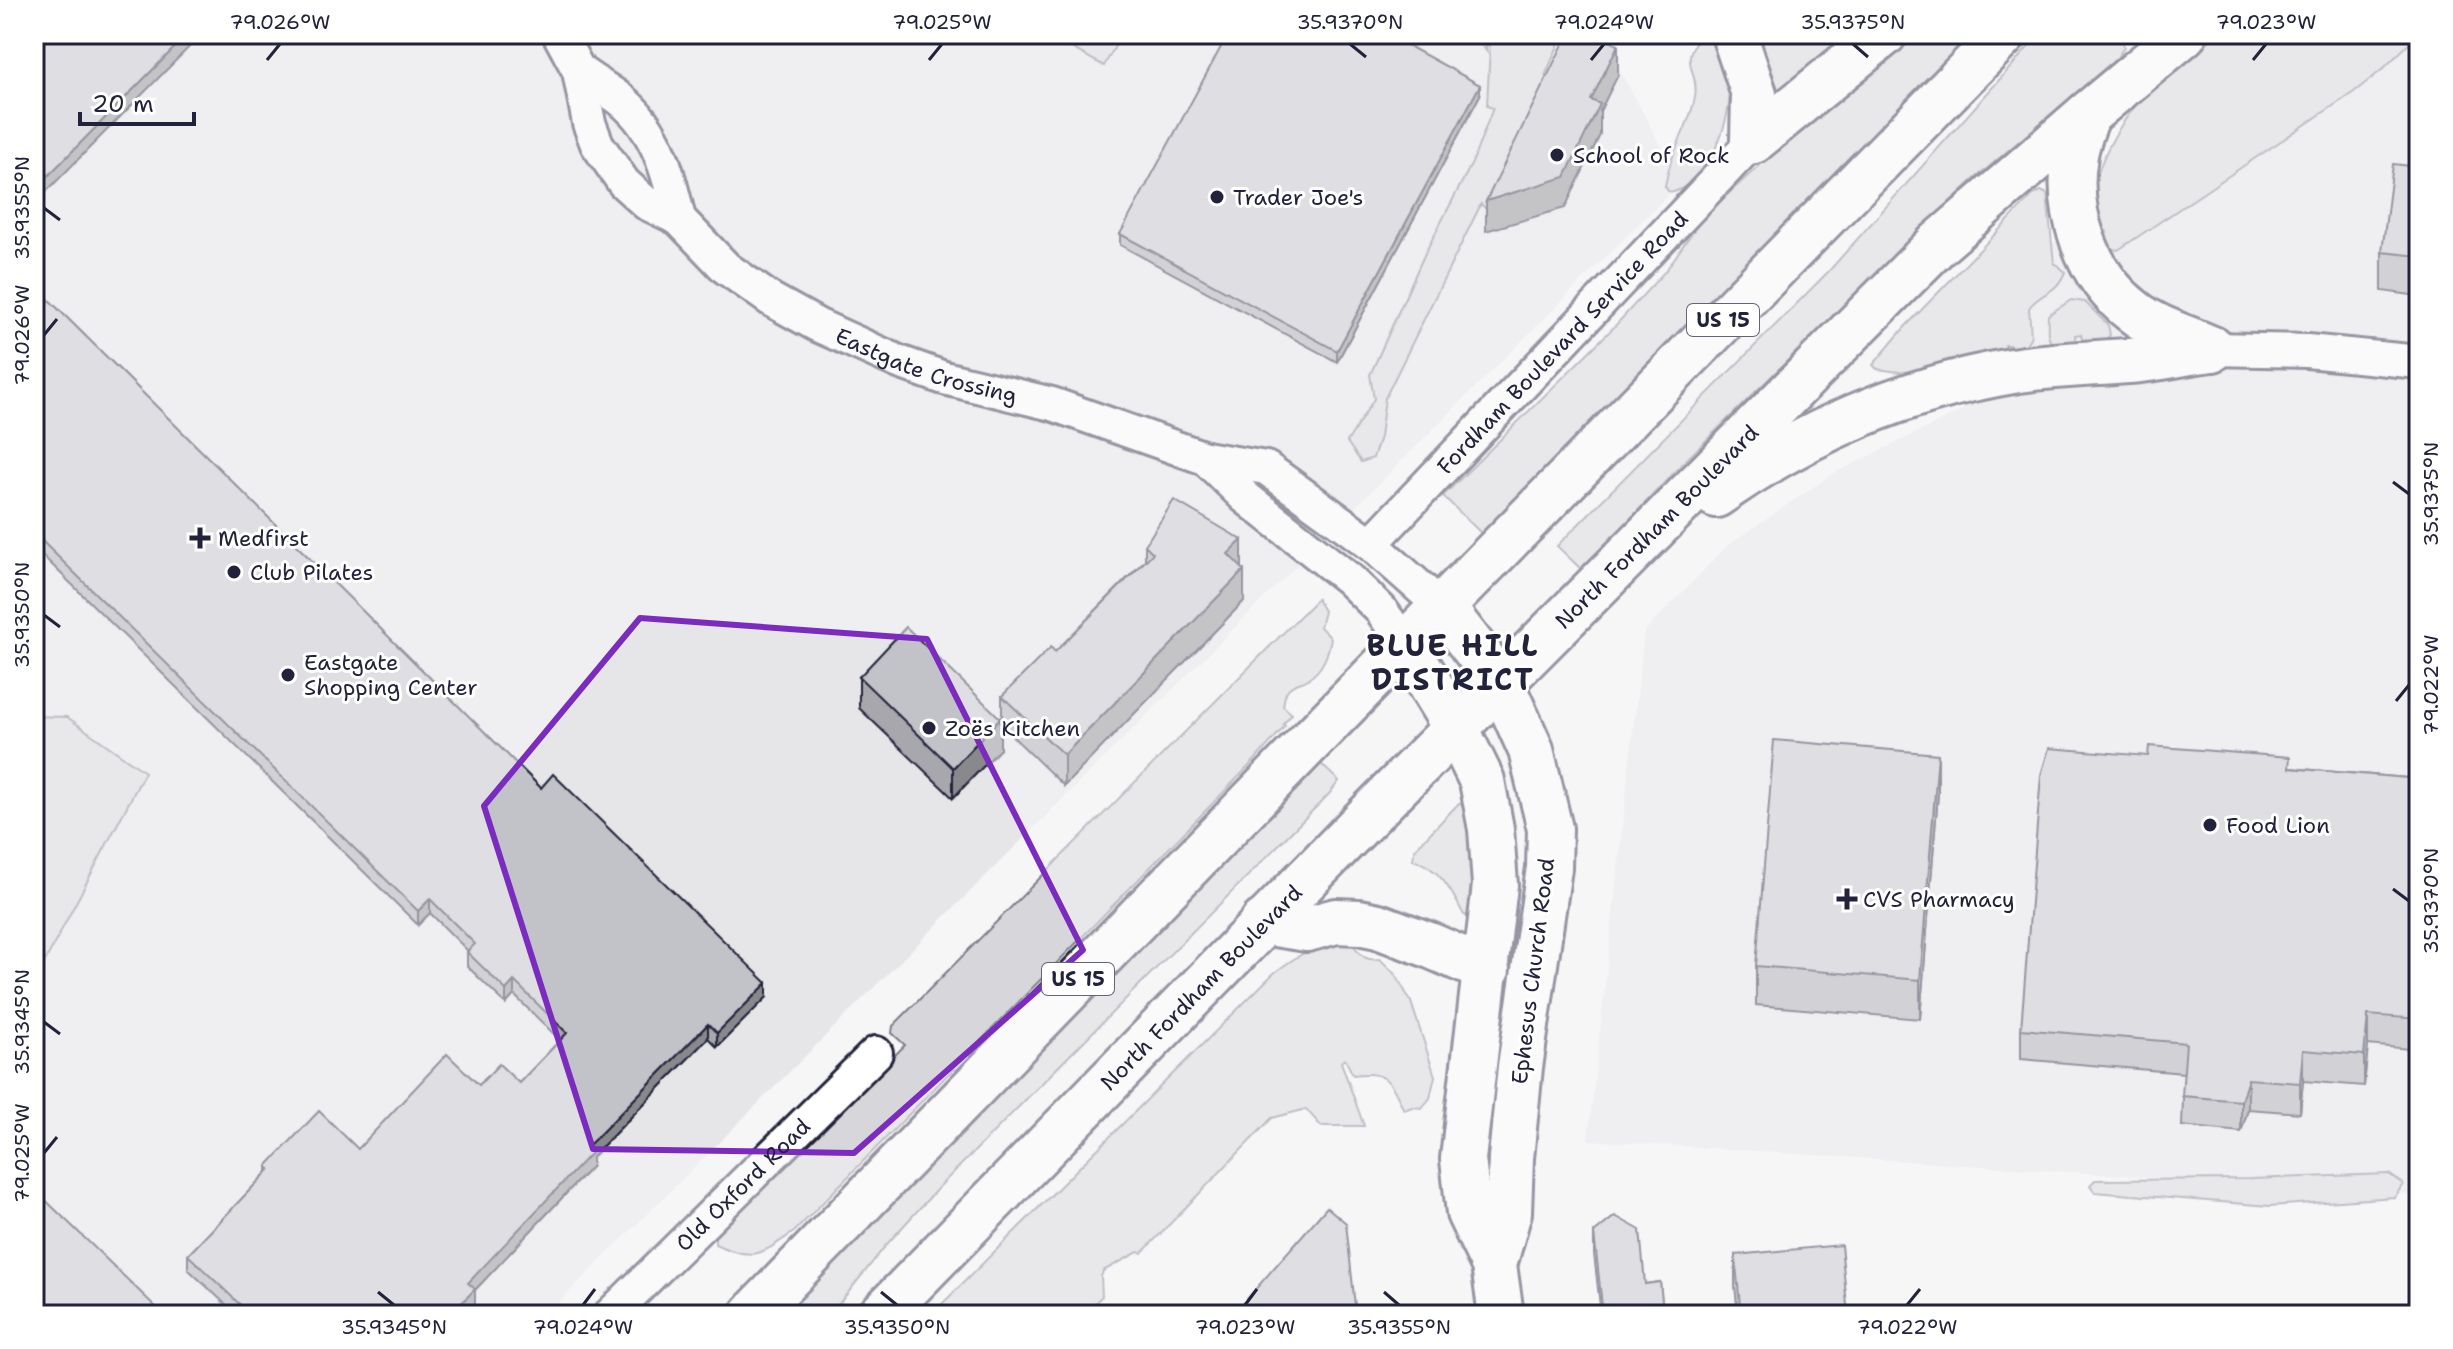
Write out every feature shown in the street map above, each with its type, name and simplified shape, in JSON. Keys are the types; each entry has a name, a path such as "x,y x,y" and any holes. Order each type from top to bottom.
{"main road":[{"path":"1734,34 1754,94 1753,141"},
{"path":"1753,141 1884,34"},
{"name":"US 15","path":"752,1315 2004,34"},
{"name":"North Fordham Boulevard","path":"881,1315 1263,922 1938,244 2184,34"},
{"path":"2088,114 2074,156 2073,193 2076,221 2093,263 2109,287 2132,311 2212,349"},
{"path":"1629,555 1752,469 1824,429 1897,399 1949,384 2010,372 2141,360 2212,349"},
{"name":"Ephesus Church Road","path":"1442,607 1501,683 1531,750 1550,829 1549,868 1520,1067 1509,1212 1494,1265"},
{"name":"Ephesus Church Road","path":"1405,644 1456,728 1482,781 1491,829 1495,885 1463,1159 1469,1213 1494,1265 1501,1315"},
{"path":"1263,922 1307,929 1336,921 1378,926 1487,970"}],"street":[{"name":"Eastgate Crossing","path":"559,34 579,71 589,123 597,144 612,168 646,203 679,219 726,268 770,299 817,325 899,362 954,381 1052,404 1205,458 1266,468 1371,544 1442,607"},
{"name":"Eastgate Crossing","path":"579,71 621,100 647,129 665,163 679,219"},
{"name":"Fordham Boulevard Service Road","path":"1371,544 1753,141"},
{"path":"2212,349 2307,351 2419,362"},
{"name":"Eastgate Crossing","path":"1205,458 1245,497 1349,579 1381,610 1405,644"},
{"name":"Old Oxford Road","path":"610,1315 876,1053"}],"highlighted area":[{"path":"640,618 927,639 1083,950 854,1153 593,1149 484,806"}],"shaded area":[{"name":"Eastgate Shopping Center","path":"34,34 1600,34 1681,182 546,1315 150,1315 34,1196 34,982 145,772 67,717 34,716"},
{"path":"1046,34 1122,34 1104,66"},
{"path":"1473,34 1563,34 1545,76 1559,83 1492,215 1481,204 1385,398 1380,437 1373,458 1361,462 1347,442 1374,399 1370,375 1425,253 1472,163 1493,108 1487,106 1490,46 1486,45 1487,52"},
{"path":"1704,34 1715,34 1728,65 1730,90 1724,125 1710,159 1700,173 1688,185 1674,192 1668,191 1665,186 1669,167 1695,97 1691,51"},
{"path":"1757,34 1869,34 1782,99"},
{"path":"1907,34 1976,34 1483,535 1443,496 1614,327 1667,269 1702,218"},
{"path":"2040,34 2121,34 2124,47 2117,58 1971,182 1903,247 1678,468 1582,570 1557,546 1828,272"},
{"path":"2218,34 2419,34 2354,92 2118,250 2107,248 2107,232 2097,217 2094,200 2096,182 2110,144 2145,95"},
{"path":"2419,34 2419,1195 1588,1140 1644,632 1728,545 1833,474 1963,410 1991,287 2131,189"},
{"path":"2041,191 2047,194 2054,264 2065,272 2053,289 2029,308 2031,336 2022,351 2005,345 2007,351 1915,374 1877,369 1873,365 1905,327 2032,196"},
{"path":"2071,300 2085,302 2108,325 2110,335 2102,344 2083,345 2081,334 2075,335 2076,345 2059,346 2051,342 2048,315"},
{"path":"1317,599 1324,611 1320,627 1331,638 1326,656 1313,675 1288,690 1283,706 1292,714 1255,760 795,1231 757,1253 739,1253 715,1244 715,1237 905,1045 892,1033 893,1026"},
{"path":"34,716 67,717 145,772 34,982"},
{"path":"1320,763 1339,781 1329,794 939,1187 887,1244 830,1315 772,1315 1283,798"},
{"path":"1459,803 1464,803 1467,814 1473,860 1467,916 1438,874 1413,860 1414,850"},
{"path":"1356,938 1355,947 1360,953 1368,959 1380,959 1396,975 1411,1002 1435,1076 1430,1098 1422,1108 1404,1110 1386,1080 1374,1074 1353,1075 1345,1059 1341,1062 1364,1126 1321,1126 1306,1109 1272,1118 1142,1253 1138,1252 1103,1271 1102,1296 1082,1315 931,1315 1274,973 1312,949"},
{"path":"2389,1174 2403,1184 2395,1197 2270,1206 2095,1192 2090,1185 2095,1180"}],"building":[{"path":"34,34 188,34 34,190"},
{"path":"1228,34 1387,34 1480,85 1337,351 1120,234"},
{"name":"School of Rock","path":"1568,34 1597,34 1618,45 1591,100 1600,104 1565,177 1486,201"},
{"path":"2393,164 2419,167 2419,256 2382,252"},
{"name":"Eastgate Shopping Center","path":"34,285 541,788 553,774 767,983 717,1033 708,1024 587,1147 592,1152 468,1283 475,1289 450,1315 251,1315 188,1255 270,1169 267,1166 319,1111 358,1149 447,1054 479,1085 499,1064 519,1083 567,1033 514,981 506,990 467,952 475,944 430,899 418,911 41,540 34,547"},
{"path":"1174,500 1242,540 1228,554 1244,570 1064,755 1002,696 1051,647 1055,652 1153,553 1145,545"},
{"path":"906,627 1000,718 953,768 859,677"},
{"name":"CVS Pharmacy","path":"1774,740 1938,754 1920,980 1756,966"},
{"path":"2149,746 2290,757 2289,768 2419,779 2419,1019 2368,1015 2364,1055 2303,1050 2300,1083 2248,1079 2241,1101 2182,1096 2186,1043 2021,1029 2041,775 2049,748 2148,756"},
{"path":"34,1189 164,1315 34,1315"},
{"path":"1327,1207 1346,1223 1356,1315 1233,1315"},
{"path":"1615,1216 1640,1230 1645,1284 1660,1282 1663,1310 1654,1312 1654,1315 1603,1315 1594,1233"},
{"path":"1841,1245 1848,1315 1741,1315 1735,1255"}],"place":[{"name":"School of Rock","path":"1557,155"},
{"name":"Trader Joe's","path":"1217,197"},
{"name":"Medfirst","path":"200,538"},
{"name":"Club Pilates","path":"234,572"},
{"name":"Eastgate Shopping Center","path":"288,675"},
{"name":"Zoës Kitchen","path":"929,728"},
{"name":"Food Lion","path":"2210,825"},
{"name":"CVS Pharmacy","path":"1847,899"}],"district":[{"name":"BLUE HILL DISTRICT","path":"1453,662"}]}
